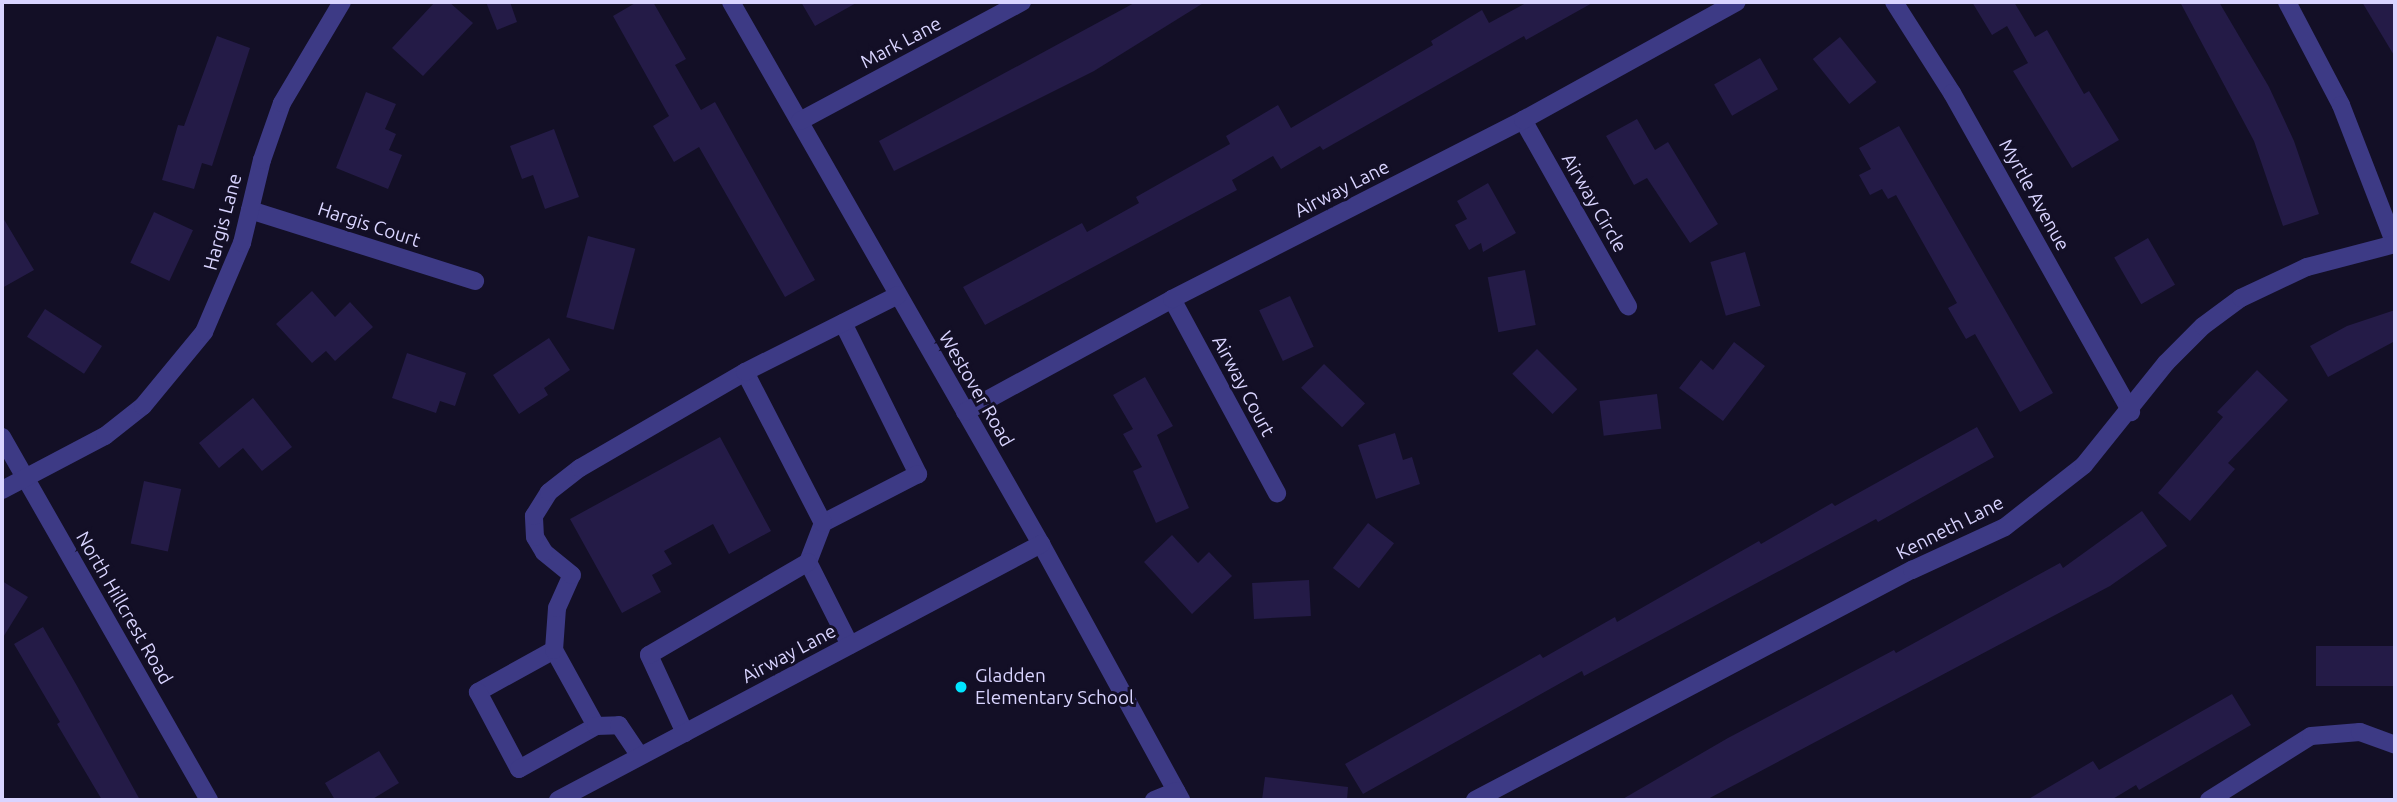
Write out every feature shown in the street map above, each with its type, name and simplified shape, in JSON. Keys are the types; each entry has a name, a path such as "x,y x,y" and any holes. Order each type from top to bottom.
{"street":[{"name":"Hargis Lane","path":"2,490 106,436 176,371 204,332 226,289 282,103 342,2"},
{"name":"Westover Road","path":"731,2 1041,544 1178,795"},
{"name":"Mark Lane","path":"800,121 1022,2"},
{"name":"Airway Lane","path":"965,412 1172,299 1523,120 1737,2"},
{"name":"Myrtle Avenue","path":"1894,2 1952,93 2131,412"},
{"path":"2287,2 2341,106 2395,244"},
{"name":"Airway Circle","path":"1523,120 1628,306"},
{"name":"Hargis Court","path":"250,210 475,281"},
{"name":"Kenneth Lane","path":"1475,800 1912,570 2005,527 2084,465 2131,412 2166,363 2203,326 2241,298 2308,267 2395,244"},
{"path":"596,726 554,650 557,608 572,575 544,552 535,537 534,516 549,492 580,468 745,372 898,295"},
{"name":"Airway Court","path":"1172,299 1277,493"},
{"path":"685,733 649,654 808,562 823,523 918,474 843,323"},
{"path":"745,372 823,523"},
{"name":"North Hillcrest Road","path":"2,437 209,800"},
{"name":"Airway Lane","path":"558,800 1041,544"},
{"path":"808,562 850,645"},
{"path":"554,650 478,692 519,769 596,726 620,725 640,757"},
{"path":"2209,800 2311,736 2360,732 2395,745"},
{"path":"1154,800 1178,795"}],"building":[{"path":"435,2 449,2 473,23 423,76 392,48"},
{"path":"486,2 510,2 517,22 497,30"},
{"path":"637,2 653,2 686,59 675,65 701,110 715,102 815,280 785,297 699,147 674,162 653,126 669,116 613,16"},
{"path":"801,2 858,2 815,26"},
{"path":"1136,2 1205,2 1094,71 894,171 879,141"},
{"path":"1528,2 1594,2 1526,40 1524,36 1323,150 1320,146 1281,169 1273,156 1232,180 1237,190 985,325 963,287 1082,223 1087,232 1139,203 1136,197 1230,144 1226,136 1278,105 1291,128 1433,45 1431,41 1482,10 1489,23"},
{"path":"1972,2 2014,2 2035,37 2047,30 2084,94 2089,91 2119,140 2072,168 2013,71 2028,63 2007,26 1992,35"},
{"path":"2180,2 2219,2 2269,87 2294,141 2319,214 2283,226 2254,141"},
{"path":"2362,2 2395,2 2395,57"},
{"path":"217,36 250,48 212,166 202,163 194,189 162,180 178,125 184,126"},
{"path":"1840,37 1877,82 1849,104 1813,59"},
{"path":"1760,58 1778,89 1732,116 1714,84"},
{"path":"366,92 396,104 385,129 396,134 389,150 402,155 388,189 336,168"},
{"path":"1637,119 1655,150 1668,142 1718,224 1690,243 1647,178 1634,185 1606,136"},
{"path":"1899,126 2053,393 2020,412 1975,334 1966,339 1948,308 1957,303 1896,195 1888,199 1882,189 1870,195 1859,175 1871,169 1859,148"},
{"path":"554,129 579,197 545,209 533,175 522,179 510,146"},
{"path":"1488,183 1516,233 1483,252 1481,243 1469,250 1455,225 1467,219 1457,201"},
{"path":"154,212 193,230 169,281 130,263"},
{"path":"2,216 34,270 2,288"},
{"path":"588,236 635,249 614,330 566,317"},
{"path":"2148,238 2175,285 2141,304 2114,258"},
{"path":"1745,252 1760,306 1726,316 1710,262"},
{"path":"1525,270 1536,325 1498,332 1488,277"},
{"path":"312,291 335,317 350,302 373,327 335,361 326,351 312,363 276,324"},
{"path":"1290,296 1314,347 1283,361 1259,310"},
{"path":"45,309 102,346 84,374 27,337"},
{"path":"2395,310 2395,341 2328,377 2310,346 2347,326"},
{"path":"549,338 570,370 544,388 548,395 519,414 493,375"},
{"path":"1734,342 1765,366 1723,421 1679,388 1701,360 1713,370"},
{"path":"1537,349 1577,389 1553,414 1512,374"},
{"path":"407,353 466,373 455,406 440,401 436,413 392,398"},
{"path":"1324,364 1365,404 1342,427 1301,388"},
{"path":"2257,370 2288,400 2228,463 2235,469 2190,521 2158,493 2223,417 2217,412"},
{"path":"1145,377 1173,426 1157,435 1189,508 1156,523 1133,471 1142,467 1123,434 1133,429 1113,395"},
{"path":"1657,394 1661,429 1604,436 1599,401"},
{"path":"253,398 292,447 262,471 243,448 219,468 199,443"},
{"path":"1977,427 1994,457 1878,522 1876,519 1584,676 1582,671 1363,794 1345,764 1540,654 1543,658 1615,617 1617,622 1759,541 1761,544 1832,503 1835,506"},
{"path":"1395,433 1403,460 1412,457 1420,484 1376,499 1358,445"},
{"path":"720,437 771,531 729,554 713,524 664,551 672,564 652,575 661,592 622,613 570,519"},
{"path":"144,481 181,489 168,552 131,544"},
{"path":"2142,511 2167,546 2110,586 1706,800 1621,800 1728,738 1894,650 1896,653 2060,563 2063,568"},
{"path":"1368,523 1394,543 1359,588 1333,568"},
{"path":"1172,535 1198,563 1209,552 1232,576 1192,614 1144,562"},
{"path":"1309,580 1311,616 1254,619 1252,583"},
{"path":"2,581 28,597 2,639"},
{"path":"43,627 140,800 102,800 57,724 60,722 14,644"},
{"path":"2316,646 2395,646 2395,686 2316,686"},
{"path":"2232,694 2251,725 2139,790 2136,785 2111,800 2027,800 2093,761 2099,770"},
{"path":"379,751 399,783 371,800 335,800 325,783"},
{"path":"1265,777 1348,787 1347,800 1262,800"}],"place":[{"name":"Gladden Elementary School","path":"961,687"}]}
